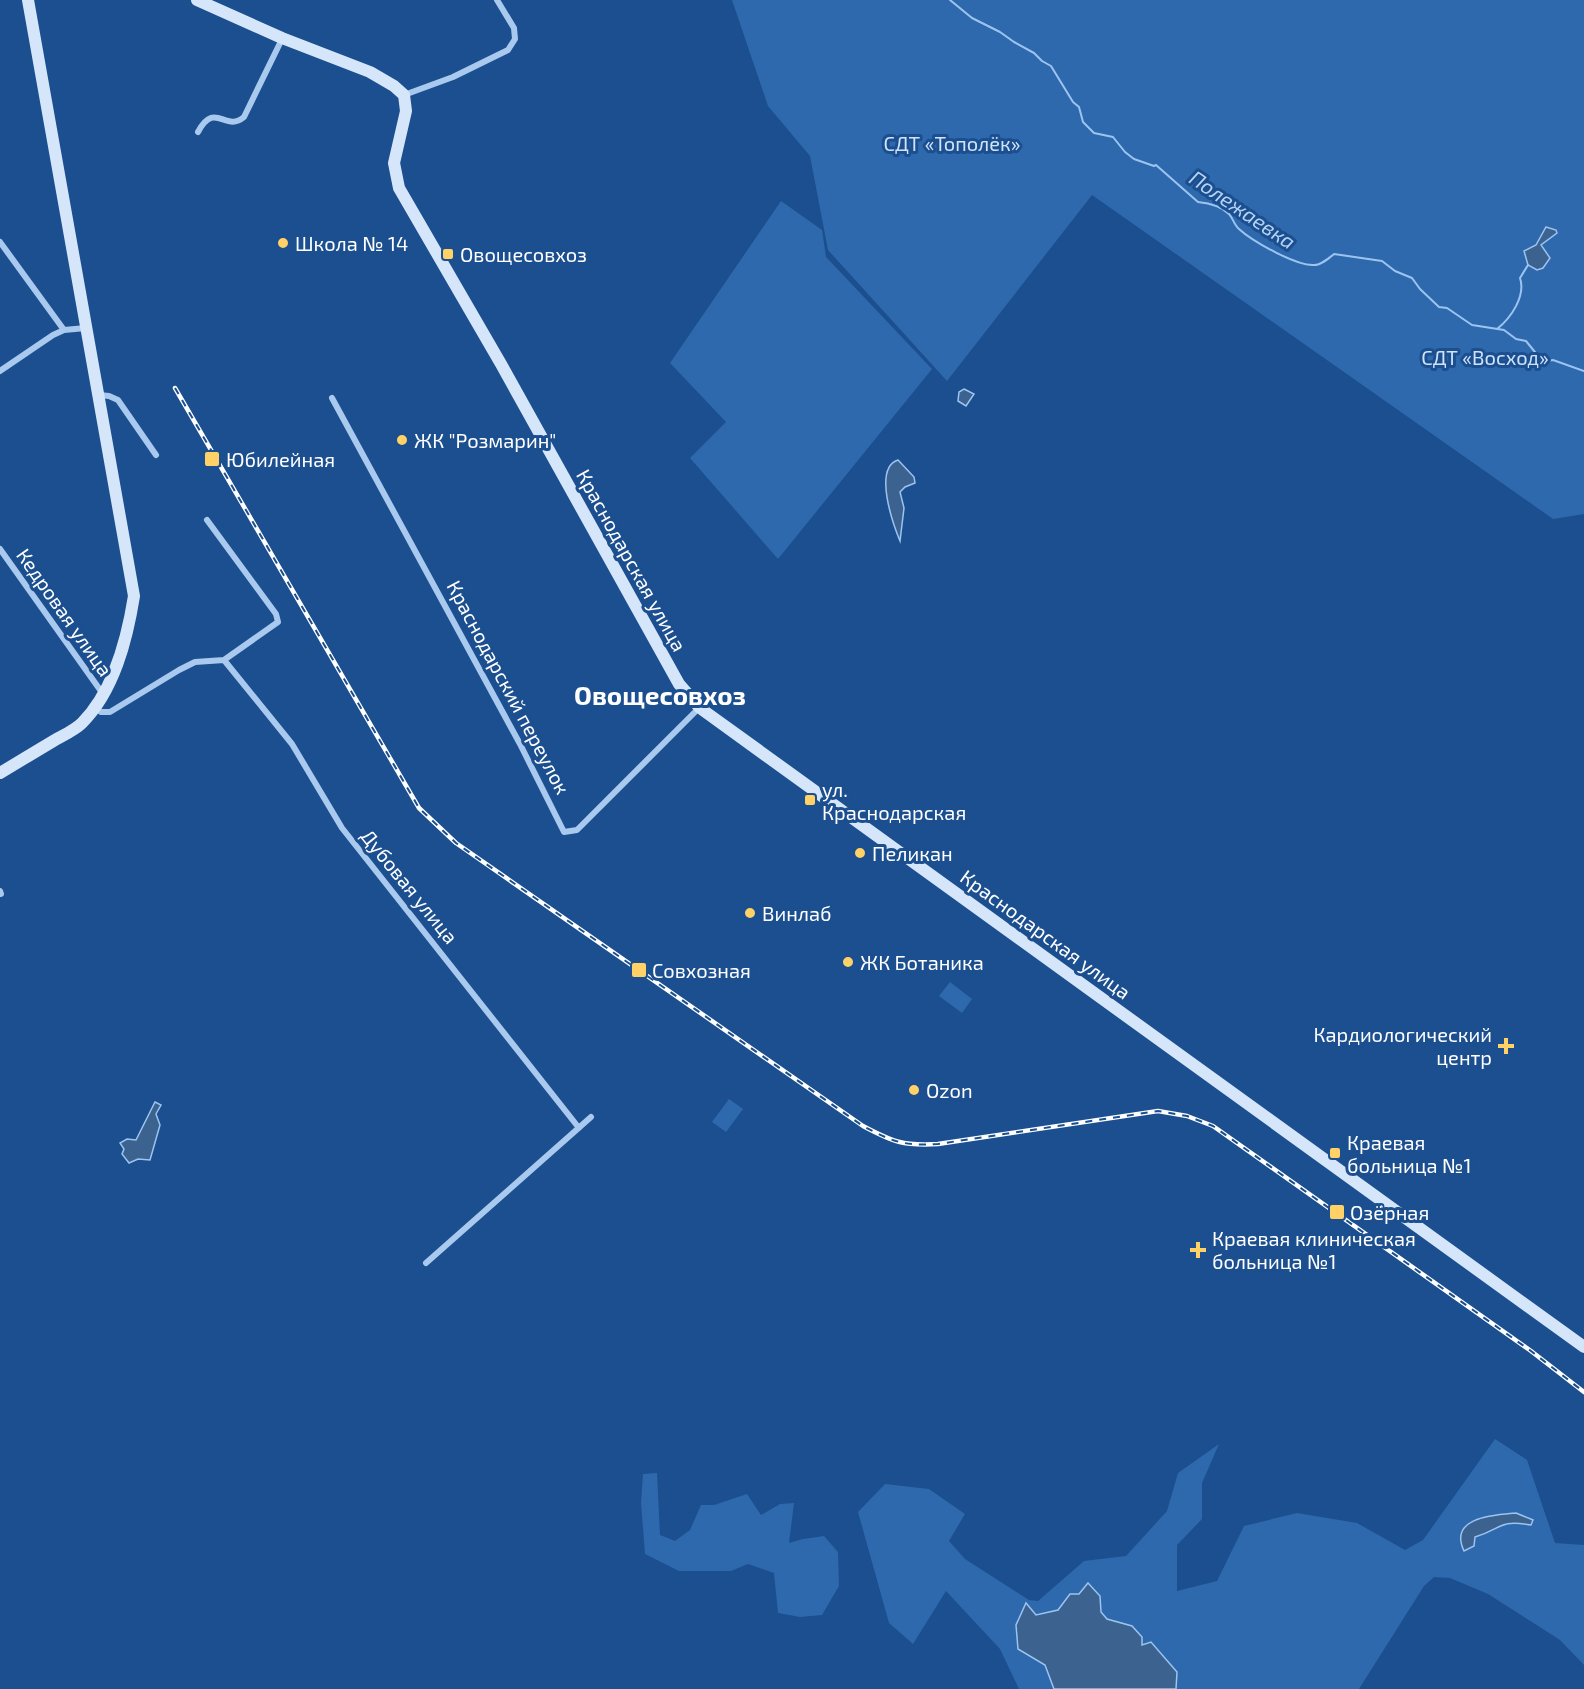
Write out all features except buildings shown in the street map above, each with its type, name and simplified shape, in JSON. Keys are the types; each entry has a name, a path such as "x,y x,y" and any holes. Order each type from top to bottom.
{"main road":[{"path":"0,773 81,724 95,708 104,695 127,634 134,596 28,0"},
{"path":"197,0 282,38 370,72 394,86 404,95"},
{"name":"Краснодарская улица","path":"404,95 406,111 394,163 399,188 501,364 679,684 700,708 1584,1347"}],"street":[{"path":"404,95 453,77 508,50 515,39 514,28 497,0"},
{"path":"198,132 211,117 235,122 244,117 282,38"},
{"path":"0,242 64,330"},
{"path":"0,371 53,335 64,330 87,328"},
{"path":"99,395 118,400 156,456"},
{"name":"Краснодарский переулок","path":"332,398 520,744 564,831 577,830 700,708"},
{"path":"95,708 101,712 110,712 195,662 224,660 278,622 276,614 207,520"},
{"name":"Кедровая улица","path":"0,549 104,695"},
{"name":"Дубовая улица","path":"224,660 292,744 342,828 579,1128"},
{"path":"426,1263 591,1117"}],"green space":[{"path":"732,0 1584,0 1584,514 1553,519 1092,195 947,381 828,250 810,156 768,106"},
{"path":"781,201 822,230 826,257 932,369 778,559 690,458 726,422 670,363"},
{"path":"950,982 972,999 962,1013 939,996"},
{"path":"729,1099 743,1109 726,1132 712,1122"},
{"path":"1495,1439 1527,1460 1555,1543 1584,1545 1584,1665 1560,1640 1488,1594 1450,1578 1434,1577 1424,1586 1359,1689 1176,1689 1177,1672 1151,1642 1142,1645 1132,1626 1107,1619 1102,1612 1099,1596 1070,1594 1058,1610 1036,1615 1027,1604 1018,1649 1045,1665 1054,1689 1019,1689 1000,1649 946,1591 913,1644 889,1623 858,1512 885,1484 929,1489 965,1514 949,1541 965,1559 1029,1600 1038,1601 1084,1561 1126,1556 1167,1511 1178,1473 1219,1444 1202,1483 1202,1519 1177,1545 1177,1591 1217,1581 1244,1526 1297,1513 1357,1523 1405,1550 1423,1540"},
{"path":"657,1473 660,1535 675,1541 690,1530 701,1505 714,1505 747,1494 761,1515 780,1504 794,1503 789,1543 824,1536 838,1552 839,1586 822,1615 800,1617 778,1613 774,1573 748,1564 731,1571 679,1571 645,1554 641,1503 643,1474"}],"shaded area":[{"path":"1546,227 1556,230 1557,233 1541,245 1550,258 1543,268 1537,270 1528,265 1524,251 1536,245"},
{"path":"964,389 974,394 966,406 958,401 959,392"},
{"path":"898,460 914,477 915,483 900,492 904,508 900,541 890,510 886,485 891,465"},
{"path":"155,1102 161,1105 156,1114 160,1125 150,1160 138,1159 129,1163 122,1154 124,1149 120,1143 127,1139 136,1140"},
{"path":"1516,1513 1533,1520 1531,1525 1506,1524 1475,1537 1474,1546 1464,1551 1461,1540 1462,1531 1468,1525 1486,1517"},
{"path":"1088,1583 1100,1596 1101,1612 1107,1619 1132,1626 1142,1637 1142,1645 1151,1642 1177,1672 1176,1689 1054,1689 1045,1665 1018,1649 1016,1625 1026,1603 1036,1615 1058,1610 1070,1594 1079,1594"}],"waterway":[{"name":"Полежаевка","path":"950,0 972,18 1000,32 1051,66 1073,102 1079,107 1083,122 1094,133 1113,137 1134,159 1156,165 1198,202 1214,205 1226,211 1239,229 1264,246 1306,264 1319,264 1334,254 1382,261 1395,271 1412,278 1439,307 1447,308 1472,325 1504,330 1516,339 1526,341 1543,362 1553,360 1584,371"},
{"name":"Полежаевка","path":"1497,329 1516,306 1521,292 1520,278 1528,265"}],"railway":[{"path":"175,388 419,808 456,843 863,1126 882,1136 907,1143 938,1144 1158,1111 1187,1116 1213,1126 1531,1351 1584,1392"}],"place":[{"name":"Школа № 14","path":"283,243"},
{"name":"Овощесовхоз","path":"448,254"},
{"name":"ЖК \"Розмарин\"","path":"402,440"},
{"name":"Юбилейная","path":"212,459"},
{"name":"ул. Краснодарская","path":"810,800"},
{"name":"Пеликан","path":"860,853"},
{"name":"Винлаб","path":"750,913"},
{"name":"ЖК Ботаника","path":"848,962"},
{"name":"Совхозная","path":"639,970"},
{"name":"Кардиологический центр","path":"1506,1046"},
{"name":"Ozon","path":"914,1090"},
{"name":"Краевая больница №1","path":"1335,1153"},
{"name":"Озёрная","path":"1337,1212"},
{"name":"Краевая клиническая больница №1","path":"1198,1250"}],"district":[{"name":"Овощесовхоз","path":"660,694"}],"park label":[{"name":"СДТ «Тополёк»","path":"952,143"},
{"name":"СДТ «Восход»","path":"1485,357"}]}
